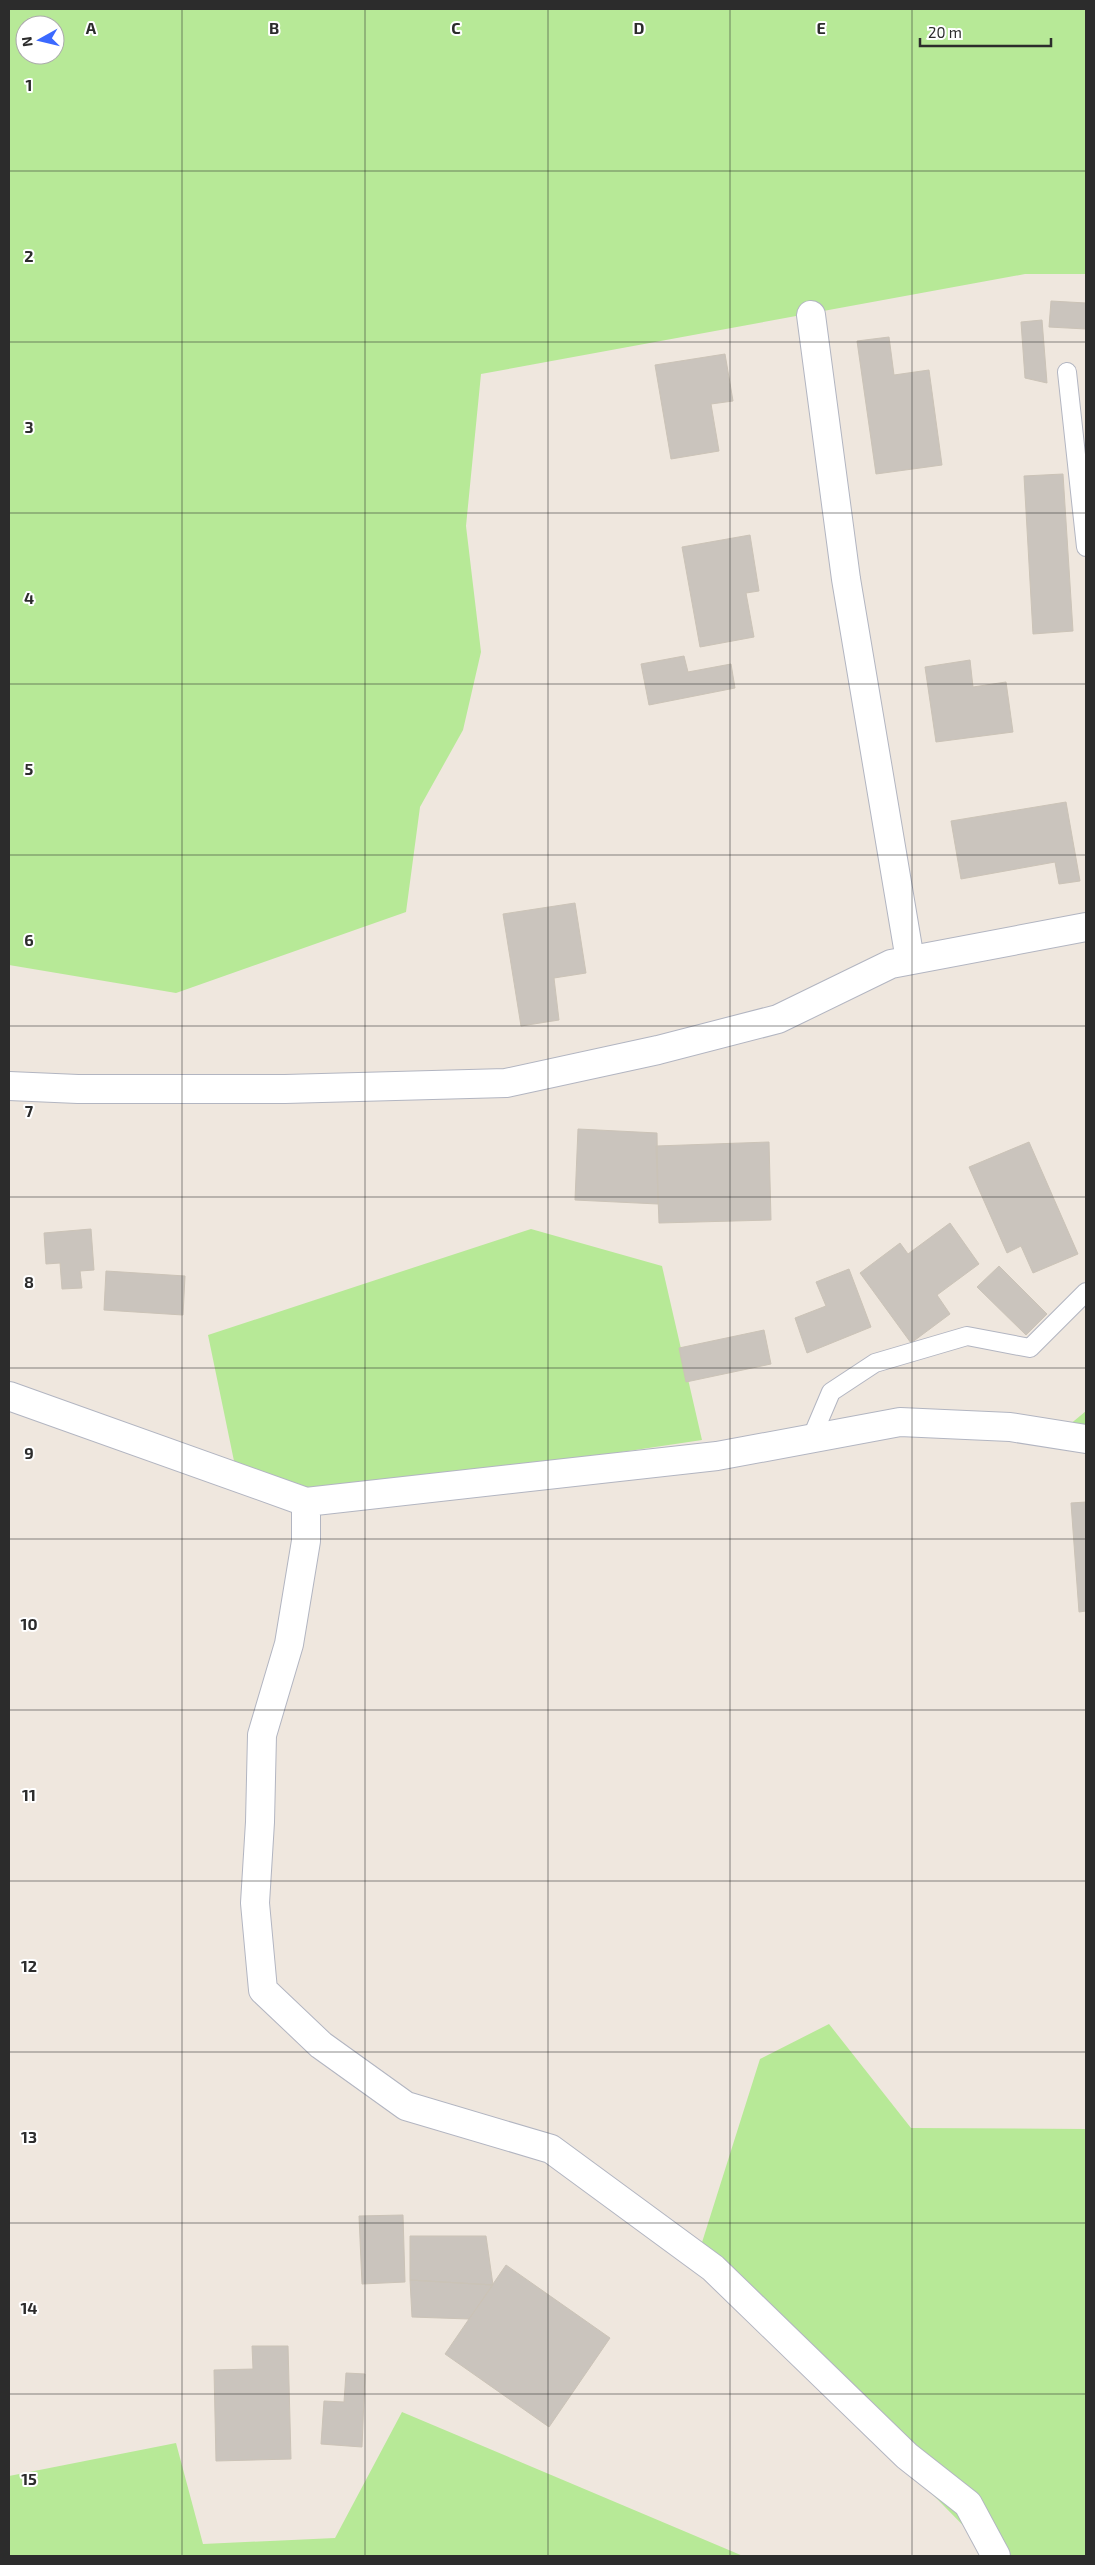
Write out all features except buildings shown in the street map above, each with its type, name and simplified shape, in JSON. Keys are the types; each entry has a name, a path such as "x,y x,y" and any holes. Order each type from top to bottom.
{"street":[{"path":"811,315 846,579 910,960"},
{"path":"9,1086 78,1089 285,1089 506,1083 658,1050 778,1019 892,964 1086,927"},
{"path":"9,1396 306,1502 708,1458 900,1422 1010,1427 1086,1439"},
{"path":"306,1502 306,1541 289,1644 262,1735 260,1822 255,1903 264,1990 321,2046 406,2106 551,2149 713,2268 907,2456 968,2504 996,2556"}],"lane":[{"path":"1067,372 1086,547"},
{"path":"811,1438 831,1392 875,1363 967,1336 1030,1348 1086,1292"}],"green space":[{"path":"9,9 1086,9 1086,274 1025,274 481,374 466,526 481,652 463,730 420,807 406,912 176,993 9,965"},
{"path":"531,1229 662,1266 702,1440 313,1498 234,1461 208,1335"},
{"path":"1086,1411 1086,1444 1057,1435"},
{"path":"829,2024 911,2128 1086,2129 1086,2556 993,2556 698,2255 760,2059"},
{"path":"402,2412 743,2556 9,2556 9,2476 176,2443 203,2544 335,2538"}]}
